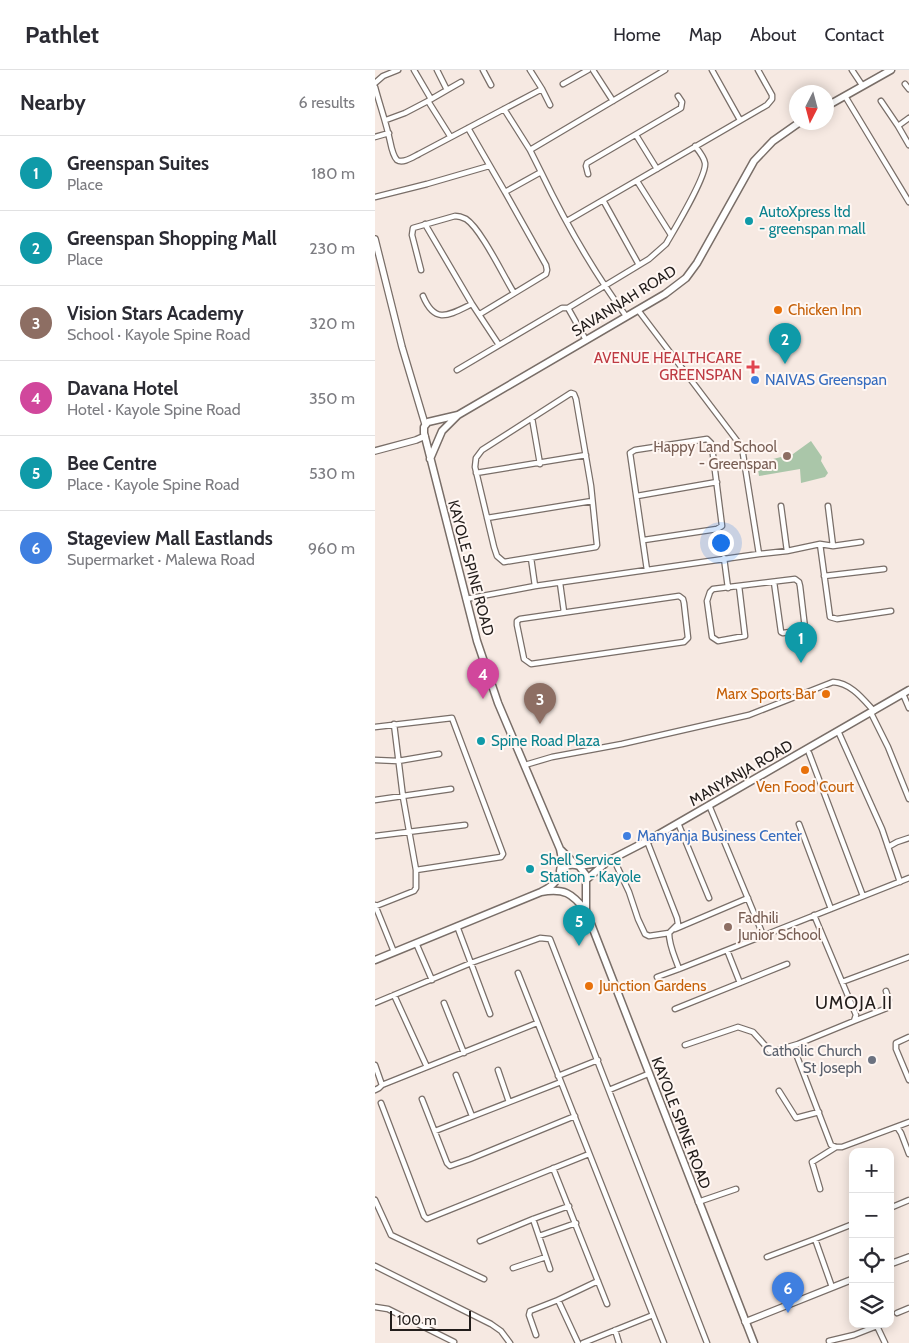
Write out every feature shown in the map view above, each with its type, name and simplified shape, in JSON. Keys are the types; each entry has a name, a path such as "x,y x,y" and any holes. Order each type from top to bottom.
{"main road":[{"path":"834,102 891,70"},
{"name":"SAVANNAH ROAD","path":"435,421 458,415 638,310 686,278 700,257 754,160 773,140 789,129"},
{"name":"SAVANNAH ROAD","path":"440,434 458,415"},
{"path":"430,459 440,434 439,424 435,421 430,421 425,424 423,430 425,436 433,439 440,434"},
{"name":"KAYOLE SPINE ROAD","path":"425,436 477,641 489,678 560,849"},
{"name":"MANYANJA ROAD","path":"587,882 608,861 647,841 906,692"},
{"path":"560,849 585,872 587,882 586,911"},
{"path":"375,960 541,892 551,886 562,865 560,849"},
{"path":"586,911 559,884 559,873 567,865 608,861"},
{"path":"541,892 551,890 579,892 587,882"},
{"name":"KAYOLE SPINE ROAD","path":"586,911 754,1343"}],"street":[{"path":"375,83 383,76 398,70"},
{"path":"414,70 450,136"},
{"path":"437,70 447,90"},
{"path":"483,70 491,85"},
{"path":"530,70 550,105"},
{"path":"563,84 588,70"},
{"path":"593,70 613,101"},
{"path":"530,150 665,70"},
{"path":"712,70 740,120"},
{"path":"567,221 767,105 772,99 772,95 758,70"},
{"path":"852,70 862,85"},
{"path":"386,120 405,113 461,82"},
{"path":"905,84 909,89"},
{"path":"375,88 386,120 395,157 400,161 419,154 542,89"},
{"path":"588,174 587,163 681,108 682,102 678,96"},
{"path":"845,96 909,202"},
{"path":"881,102 909,145"},
{"path":"504,109 530,150 604,286 626,316"},
{"path":"898,126 909,118"},
{"path":"468,128 547,270 546,274 542,277 480,314"},
{"path":"375,137 389,133"},
{"path":"636,135 657,169"},
{"path":"457,370 562,308 568,308 660,251 695,192 705,169 705,162 695,146"},
{"path":"375,190 376,197 489,166"},
{"path":"505,192 541,172"},
{"path":"637,181 671,235"},
{"path":"603,200 639,265"},
{"path":"421,270 412,231 417,226 455,216 464,218 475,227 514,293"},
{"path":"425,224 472,304 499,345"},
{"path":"375,239 425,424"},
{"path":"423,296 428,309 438,315 444,315 472,304"},
{"path":"568,308 586,340"},
{"path":"638,310 741,446 759,554"},
{"path":"571,393 574,394 586,456 597,541 596,547 504,562 500,560 497,556 476,473 475,461 482,450 571,393"},
{"path":"532,418 540,464"},
{"path":"375,451 425,436"},
{"path":"644,540 722,526 711,443 707,439 635,450 630,453 647,570"},
{"path":"476,473 586,456"},
{"path":"637,496 717,482"},
{"path":"487,518 592,501"},
{"path":"781,506 787,551"},
{"path":"828,506 833,546"},
{"path":"466,599 535,586 724,558 787,551 820,544 833,546 861,542"},
{"path":"820,544 830,617 837,619 891,611"},
{"path":"531,558 535,586"},
{"path":"724,558 728,588"},
{"path":"824,576 885,569"},
{"path":"739,586 745,636 717,641 712,637 707,601 709,592 713,589 795,579 799,582 804,630 783,634 781,632 774,582"},
{"path":"560,583 564,612"},
{"path":"679,596 683,599 684,603 688,638 684,642 531,664 528,662 524,658 517,621 564,612 679,596"},
{"path":"525,765 543,759 622,744 749,715 833,682 841,683 852,689 872,712 889,747 909,799"},
{"path":"906,692 909,708"},
{"path":"375,727 452,718 503,854 501,857 416,870"},
{"path":"394,724 403,797 416,870 416,888 414,891 375,906 394,952"},
{"path":"838,731 878,821 900,882"},
{"path":"809,753 863,896"},
{"path":"375,760 398,761 439,754"},
{"path":"375,800 451,789"},
{"path":"709,805 763,935"},
{"path":"678,823 709,898"},
{"path":"799,824 831,909"},
{"path":"375,836 465,825"},
{"path":"888,847 909,838"},
{"path":"647,841 677,918 678,924 671,931 669,942 679,969"},
{"path":"617,857 615,862 629,892 638,920 645,934 649,936 671,931 748,898"},
{"path":"657,976 909,878"},
{"path":"814,915 856,1015 854,1021"},
{"path":"457,926 491,1014"},
{"path":"375,1003 471,963 540,938 551,939 707,1343"},
{"path":"417,943 432,980"},
{"path":"727,950 740,983"},
{"path":"842,982 909,957"},
{"path":"675,1009 787,964"},
{"path":"518,973 664,1343"},
{"path":"685,1045 737,1027 753,1032 771,1052 793,1046 887,1008 889,1000 886,991"},
{"path":"394,995 427,1067"},
{"path":"445,1003 464,1053"},
{"path":"375,1090 382,1085 537,1023"},
{"path":"909,1037 898,1041 896,1049 909,1080"},
{"path":"793,1046 831,1145 842,1147 909,1122"},
{"path":"558,1076 598,1060"},
{"path":"375,1065 382,1085"},
{"path":"497,1070 509,1102"},
{"path":"609,1090 648,1074"},
{"path":"455,1075 472,1116"},
{"path":"435,1131 561,1082"},
{"path":"779,1091 796,1118 819,1112"},
{"path":"423,1099 447,1163 452,1166 575,1116"},
{"path":"381,1103 426,1218 429,1219 589,1154"},
{"path":"897,1127 909,1154"},
{"path":"820,1189 812,1162 836,1147"},
{"path":"553,1168 607,1304"},
{"path":"698,1202 736,1189"},
{"path":"375,1200 391,1235 484,1279"},
{"path":"894,1206 909,1200"},
{"path":"480,1241 569,1206"},
{"path":"533,1219 550,1269"},
{"path":"539,1236 576,1223"},
{"path":"767,1257 849,1226"},
{"path":"815,1240 832,1288"},
{"path":"513,1268 545,1257"},
{"path":"894,1263 909,1257"},
{"path":"375,1266 491,1324 501,1330 510,1343"},
{"path":"536,1335 529,1315 530,1311 598,1281"},
{"path":"745,1322 849,1281"},
{"path":"558,1300 578,1343"},
{"path":"375,1306 388,1309 454,1342"},
{"path":"897,1312 909,1308"},
{"path":"583,1343 653,1315"},
{"path":"829,1341 855,1335 870,1328"},
{"path":"878,1328 885,1343"},
{"path":"615,1330 619,1343"}],"green space":[{"path":"811,441 822,457 821,461 828,473 825,477 801,483 800,469 759,476 757,463 793,454"}],"place":[{"name":"AutoXpress ltd - greenspan mall","path":"749,221"},
{"name":"Chicken Inn","path":"778,310"},
{"name":"Greenspan Shopping Mall","path":"785,364"},
{"name":"AVENUE HEALTHCARE GREENSPAN","path":"753,367"},
{"name":"NAIVAS Greenspan","path":"755,380"},
{"name":"Happy Land School - Greenspan","path":"787,456"},
{"name":"Greenspan Suites","path":"801,663"},
{"name":"Marx Sports Bar","path":"826,694"},
{"name":"Davana Hotel","path":"483,699"},
{"name":"Vision Stars Academy","path":"540,724"},
{"name":"Spine Road Plaza","path":"481,741"},
{"name":"Ven Food Court","path":"805,770"},
{"name":"Manyanja Business Center","path":"627,836"},
{"name":"Shell Service Station - Kayole","path":"530,869"},
{"name":"Fadhili Junior School","path":"728,927"},
{"name":"Bee Centre","path":"579,946"},
{"name":"Junction Gardens","path":"589,986"},
{"name":"Catholic Church St Joseph","path":"872,1060"},
{"name":"Stageview Mall Eastlands","path":"788,1313"}],"district":[{"name":"UMOJA II","path":"854,1003"}]}
